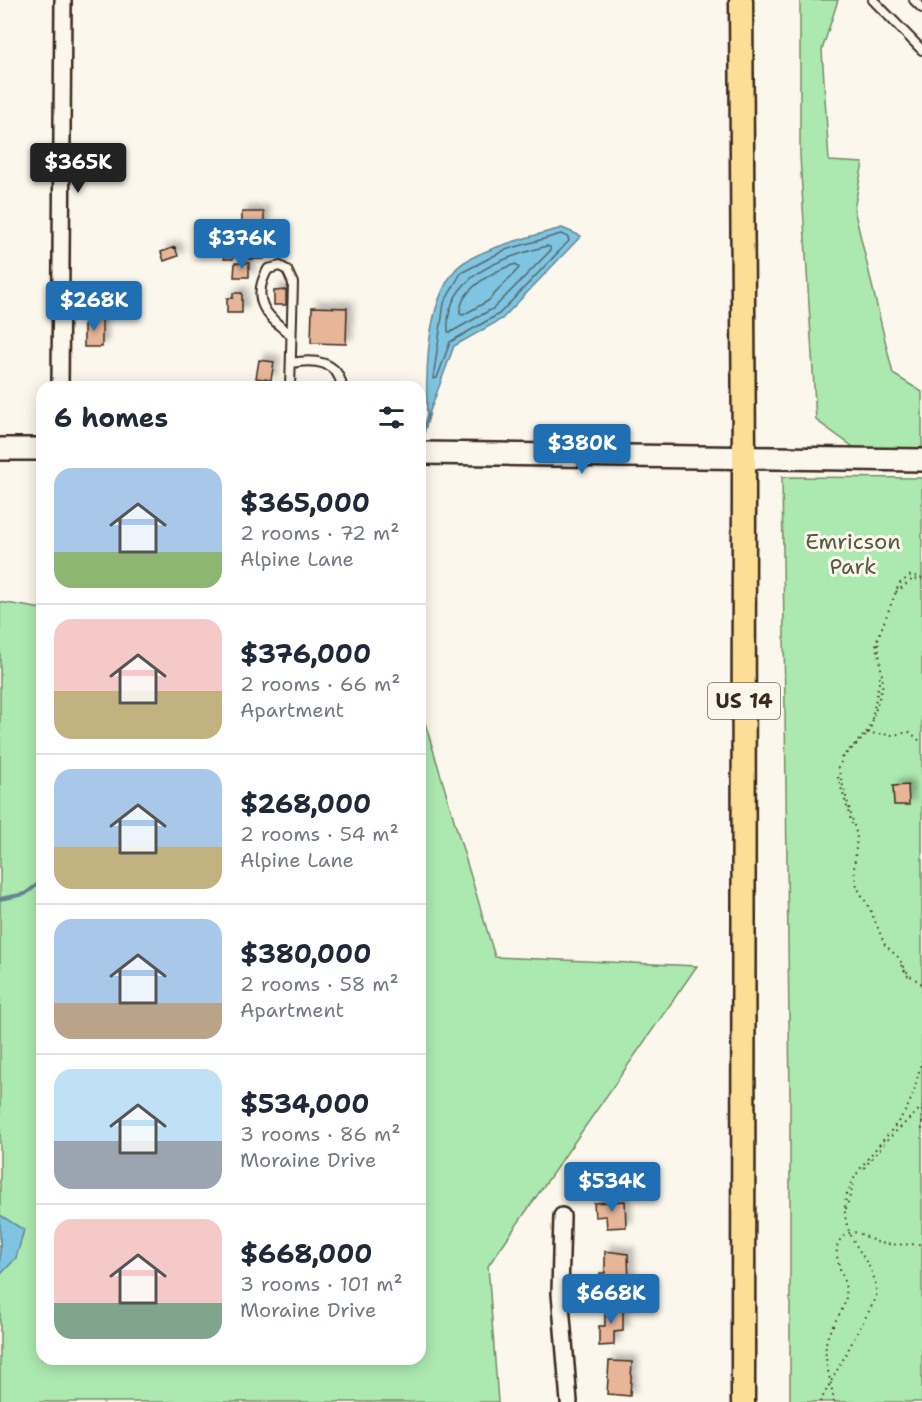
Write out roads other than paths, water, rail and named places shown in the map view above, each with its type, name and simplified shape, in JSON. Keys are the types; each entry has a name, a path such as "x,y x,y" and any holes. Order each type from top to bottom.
{"main road":[{"name":"US 14","path":"741,0 744,458 743,1402"}],"street":[{"path":"60,381 63,0"},
{"path":"0,449 36,449"},
{"path":"426,453 922,460"},
{"path":"562,1216 560,1293 569,1402"}],"lane":[{"path":"873,0 922,50"},
{"path":"914,0 922,8"},
{"path":"290,381 292,283 287,270 280,266 268,269 262,280 262,308 273,321 291,334"},
{"path":"291,363 315,360 328,363 341,381"}],"water":[{"path":"562,228 581,236 502,319 454,346 427,419 428,362 433,321 438,301 456,269 464,262 490,250"},
{"path":"0,1215 24,1230 16,1258 0,1275"}],"waterway":[{"path":"426,422 428,415"},
{"path":"0,899 25,894 36,886"}],"park label":[{"name":"Emricson Park","path":"853,554"}]}
